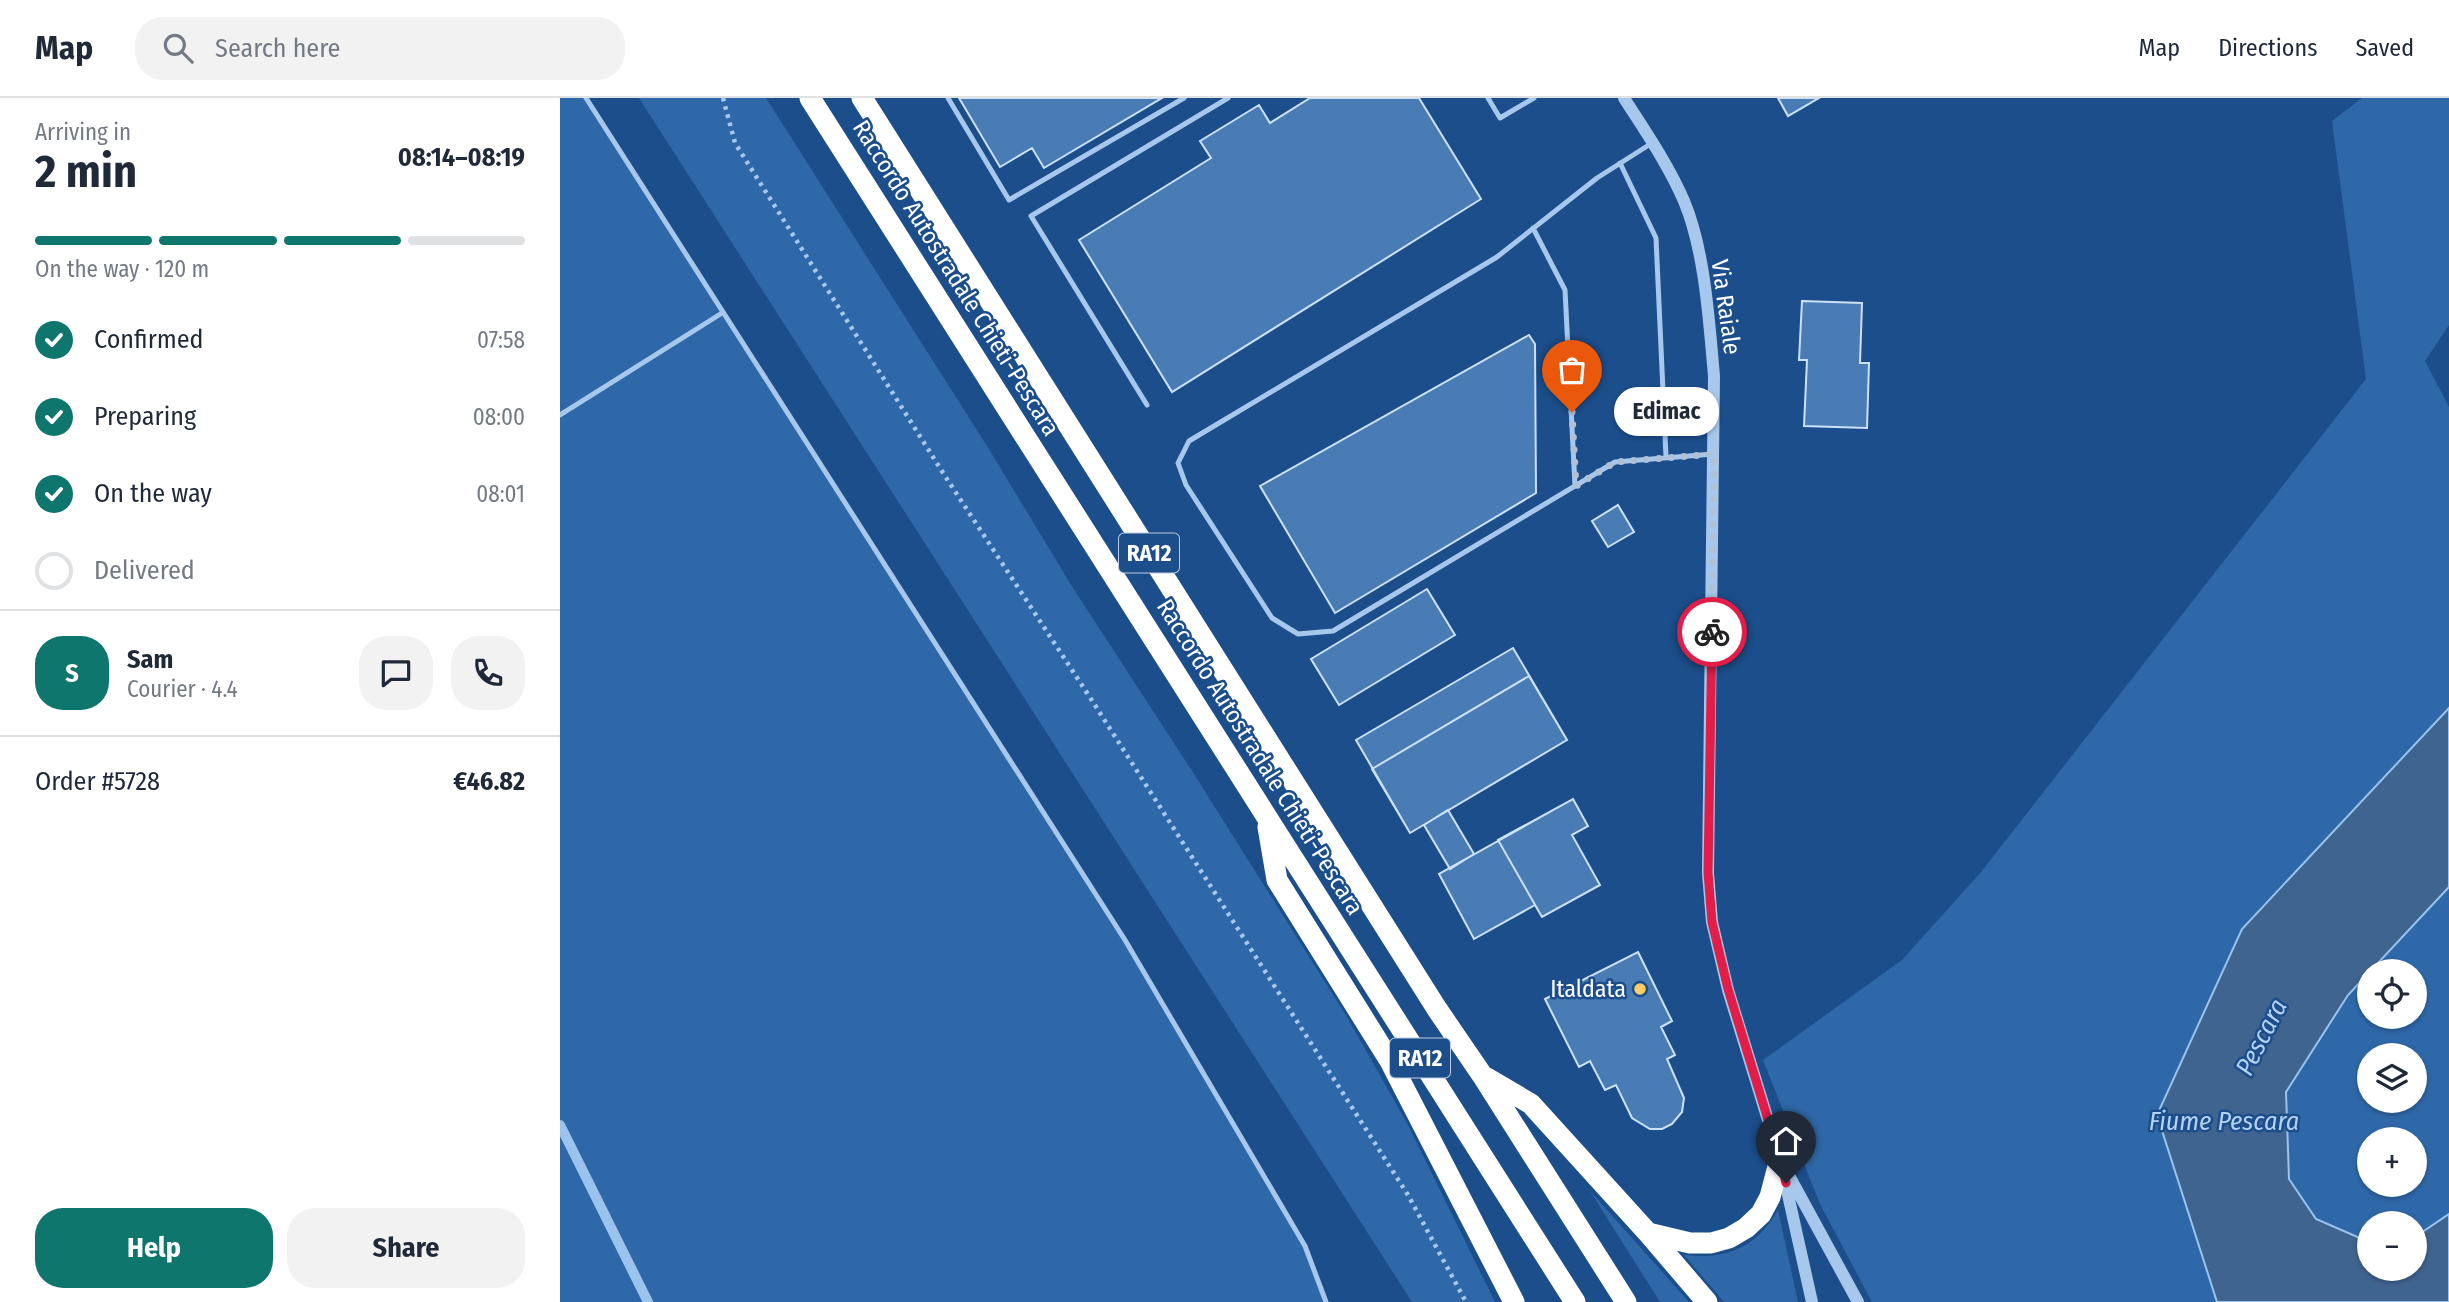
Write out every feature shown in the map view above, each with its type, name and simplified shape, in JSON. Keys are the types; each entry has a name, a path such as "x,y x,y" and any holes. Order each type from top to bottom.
{"highway":[{"name":"Raccordo Autostradale Chieti-Pescara","path":"810,98 1574,1302"},
{"name":"Raccordo Autostradale Chieti-Pescara","path":"862,98 1437,1009 1626,1302"},
{"path":"1265,815 1277,880 1390,1061 1514,1302"},
{"path":"1482,1075 1531,1104 1707,1302"},
{"path":"1648,1233 1690,1243 1711,1243 1729,1238 1761,1214 1770,1197 1780,1159"}],"street":[{"name":"Via Raiale","path":"1624,98 1684,202 1695,234 1707,308 1714,376 1708,873 1711,910 1728,989 1780,1159 1812,1302"},
{"name":"Via Raiale","path":"1780,1159 1858,1302"}],"lane":[{"path":"586,98 1125,940 1306,1246 1326,1302"},
{"path":"948,98 1009,201 1184,98"},
{"path":"1147,405 1031,216 1228,98"},
{"path":"1488,98 1500,118 1534,98"},
{"path":"1652,143 1597,178 1497,257 1189,441 1178,463 1186,485 1272,618 1298,634 1333,631 1615,462 1714,454"},
{"path":"1620,163 1656,238 1666,457"},
{"path":"1533,228 1565,290 1576,486"},
{"path":"560,415 722,313"}],"path":[{"path":"723,98 735,143 945,476 1408,1195 1466,1302"}],"shaded area":[{"path":"560,98 586,98 1125,940 1305,1246 1326,1302 560,1302"},
{"path":"639,98 766,98 987,446 1073,588 1347,1017 1407,1123 1495,1302 1412,1302"},
{"path":"2362,98 2449,98 2449,325 2425,361 2449,407 2449,708 2243,929 2157,1115 2217,1302 1872,1302 1820,1204 1763,1060 1902,960 1981,872 2366,379 2332,121"},
{"path":"2449,887 2449,1214 2427,1229 2427,1211 2357,1211 2357,1237 2316,1219 2289,1179 2286,1092 2348,995 2357,986 2357,1029 2427,1029 2427,959 2381,959"},
{"path":"1590,1191 1689,1302 1660,1302"},
{"path":"1778,1210 1798,1302 1724,1302 1684,1255 1714,1255 1739,1249 1760,1234"}],"water":[{"name":"Fiume Pescara","path":"2449,708 2449,887 2382,959 2357,959 2357,985 2348,995 2286,1092 2289,1179 2316,1219 2357,1237 2357,1281 2427,1281 2427,1229 2449,1214 2449,1302 2217,1302 2157,1115 2242,929"}],"building":[{"path":"959,98 1162,98 1044,168 1032,148 1000,167"},
{"path":"1310,98 1419,98 1481,199 1172,392 1079,240 1211,158 1200,141 1259,105 1270,123"},
{"path":"1778,98 1819,98 1788,116"},
{"path":"1802,301 1862,303 1860,363 1869,363 1867,428 1804,426 1807,360 1799,360"},
{"path":"1529,335 1535,344 1536,493 1335,613 1260,486"},
{"path":"1618,505 1634,532 1608,547 1592,521"},
{"path":"1427,589 1455,635 1339,705 1311,659"},
{"path":"1513,648 1567,740 1410,833 1356,740"},
{"path":"1529,676 1567,740 1410,833 1372,769"},
{"path":"1573,799 1588,826 1572,835 1600,885 1542,917 1535,905 1474,939 1439,874"},
{"path":"1573,799 1588,826 1572,835 1600,885 1542,917 1498,840"},
{"path":"1448,810 1474,854 1450,869 1424,825"},
{"path":"1638,952 1672,1021 1661,1027 1675,1055 1667,1059 1684,1098 1682,1112 1672,1124 1662,1129 1650,1129 1632,1118 1616,1085 1605,1090 1590,1061 1579,1067 1545,999"}],"waterway":[{"path":"560,1125 648,1302"}],"way so far":[{"path":"1572,412 1576,486 1615,462 1714,454 1712,632"}],"place":[{"name":"Edimac","path":"1572,412"},
{"name":"Italdata","path":"1640,989"}],"route":[{"path":"1712,632 1708,873 1712,922 1728,989 1786,1183"}],"water label":[{"name":"Pescara","path":"2261,1037"}]}
